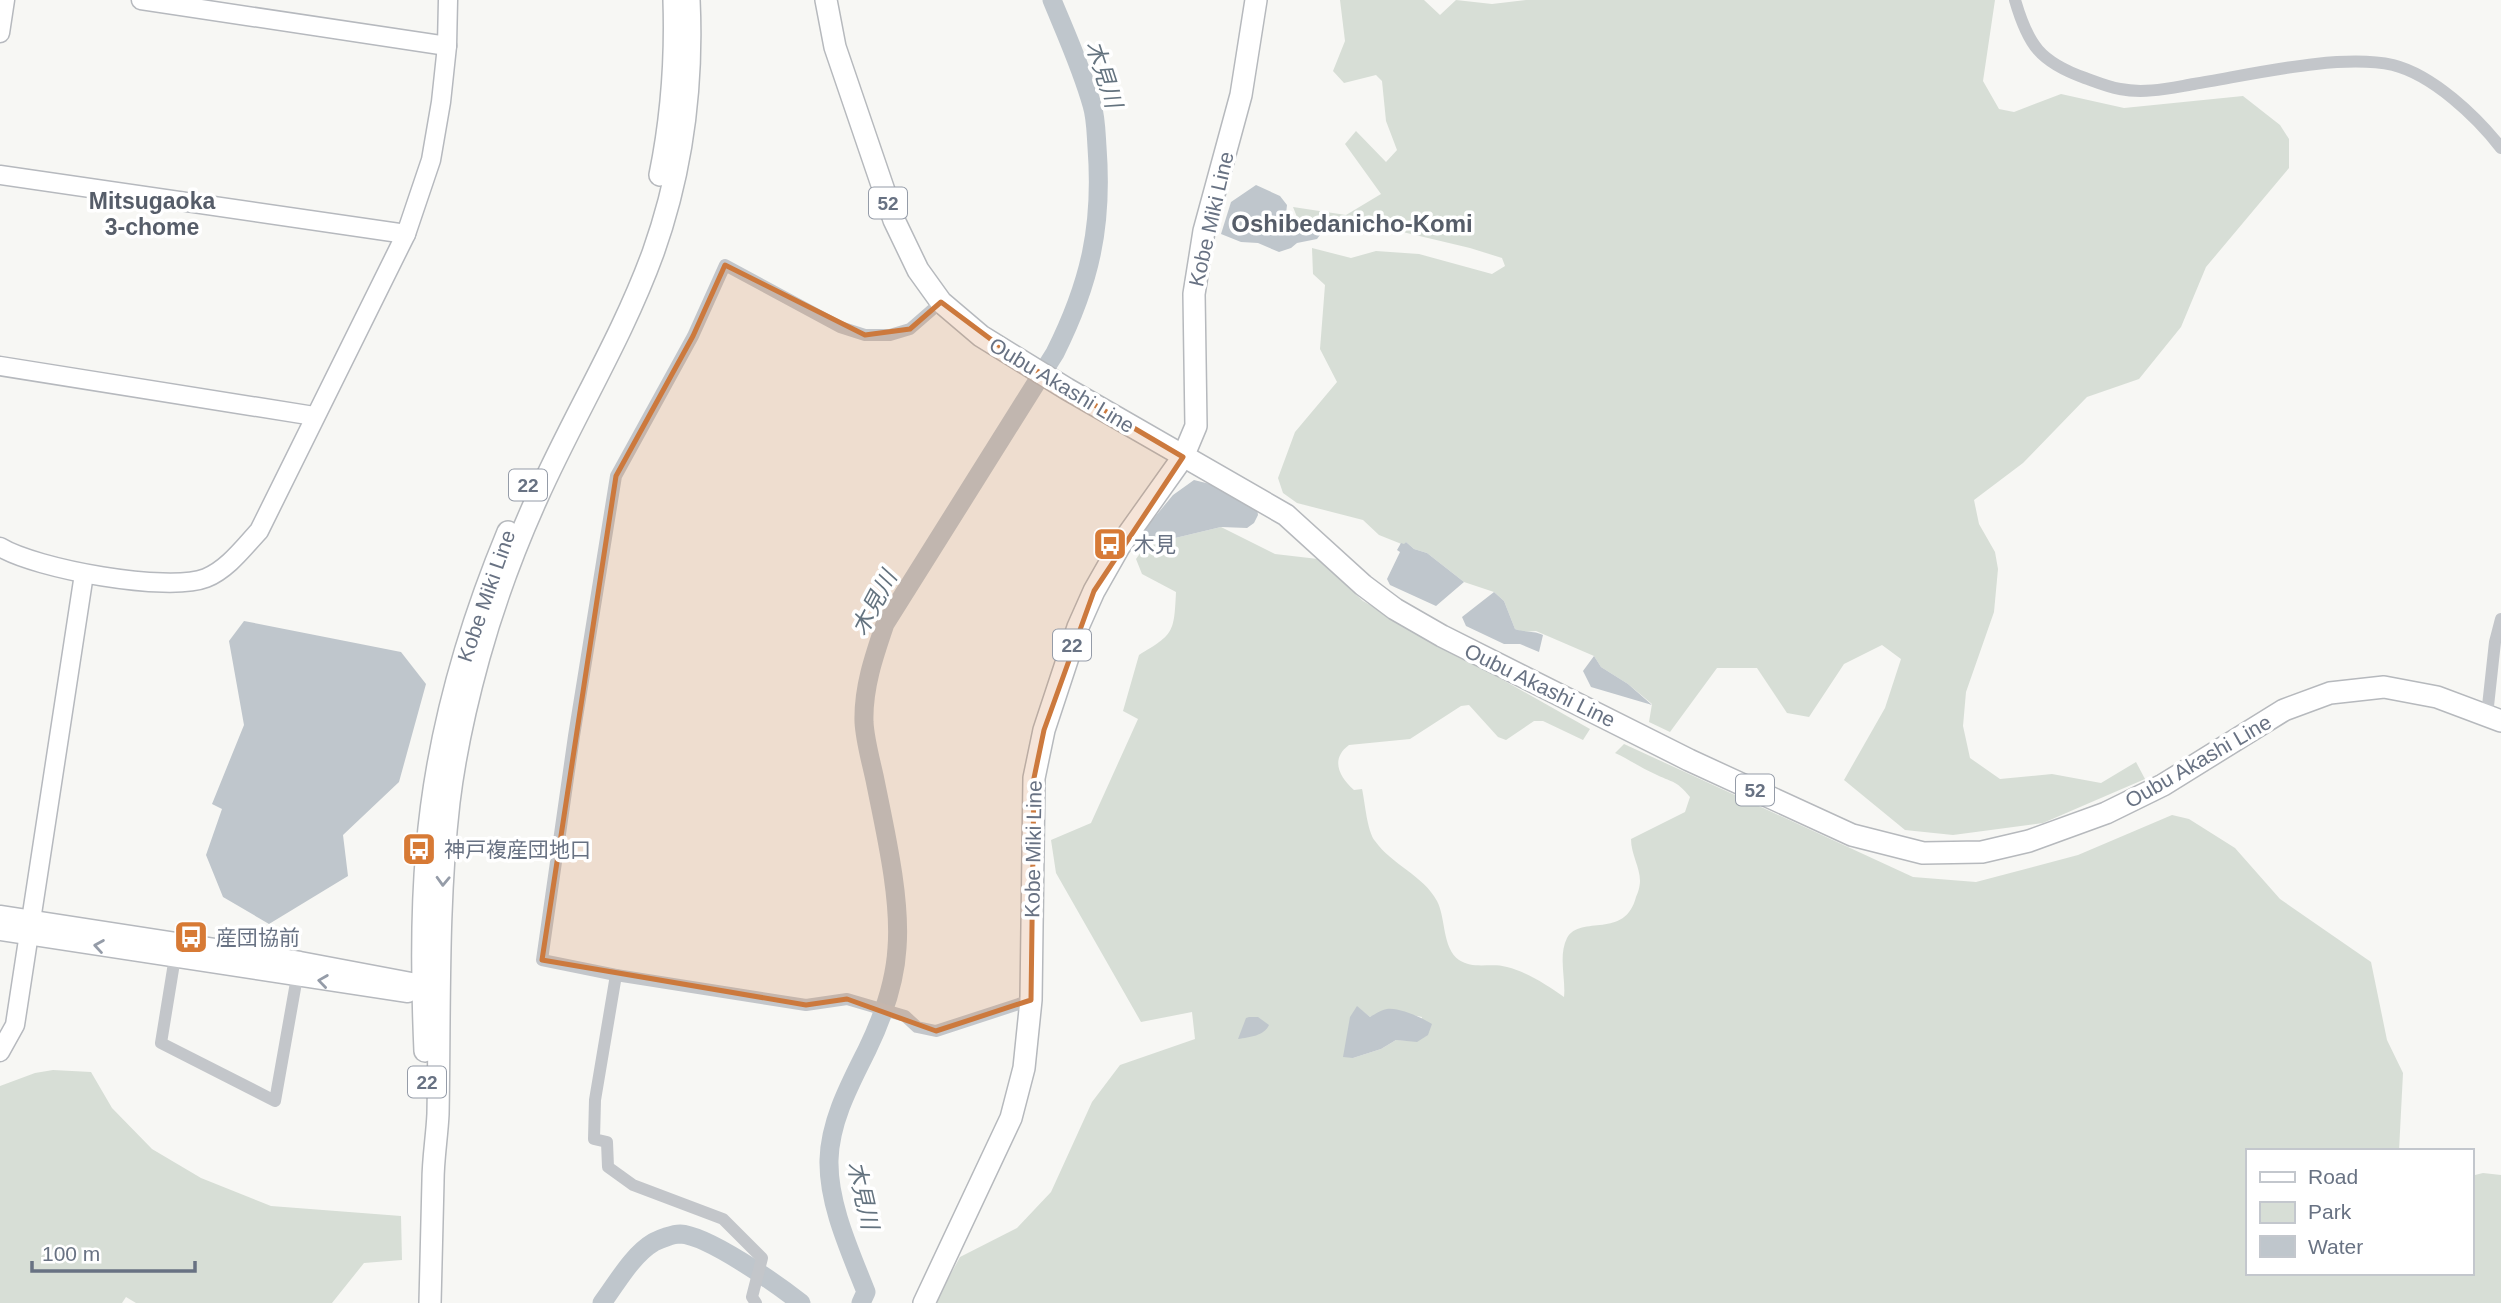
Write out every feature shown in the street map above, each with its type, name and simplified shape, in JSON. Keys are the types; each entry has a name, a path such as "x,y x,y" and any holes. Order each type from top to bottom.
{"main road":[{"name":"Kobe Miki Line","path":"430,1303 433,1179 438,1118 428,990 427,850 446,723 482,594 524,492 617,305 641,246 658,187 668,136 674,70 674,0"},
{"name":"Kobe Miki Line","path":"428,990 449,799 470,690 494,609 537,497 630,309 653,251 671,191 682,141 689,86 689,0"},
{"name":"Oubu Akashi Line","path":"826,0 835,47 894,220 918,270 941,302 981,336 1067,389 1286,515 1363,585 1395,609 1442,636 1689,760 1852,835 1923,853 1982,852 2029,841 2106,813 2163,785 2284,710 2330,693 2384,687 2437,697 2494,718"},
{"name":"Kobe Miki Line","path":"924,1303 1011,1118 1024,1068 1031,1000 1034,778 1044,730 1078,627 1094,591 1119,547 1183,457 1196,426 1194,294 1202,243 1241,95 1256,0"}],"street":[{"path":"0,33 5,0"},
{"path":"141,0 447,46"},
{"path":"0,547 15,556 84,574 175,584 207,578 233,559 259,531 406,234 431,160 447,46 448,0"},
{"path":"2015,0 2021,20 2038,52 2061,69 2103,85 2121,89 2161,90 2322,64 2378,62 2398,66 2451,97 2486,129 2501,148"},
{"path":"0,175 406,234"},
{"path":"941,302 910,328 890,335 865,335 840,327 725,265 694,336 616,476 574,736 542,960 616,975 806,1005 847,999 905,1016 917,1027 936,1031 1031,1000"},
{"path":"0,366 314,416"},
{"path":"0,1052 15,1025 84,574"},
{"path":"2494,718 2496,642 2501,620"},
{"path":"0,915 30,927 175,957 297,977 428,990"},
{"path":"0,931 30,927 300,961 428,990"},
{"path":"175,957 161,1043 275,1101 297,977"},
{"path":"616,975 595,1100 594,1139 607,1142 608,1167 634,1185 723,1219 762,1258 754,1300"}],"highlighted area":[{"path":"725,265 865,335 910,329 941,302 1020,361 1183,457 1094,591 1044,730 1034,778 1031,1000 936,1031 847,999 806,1005 542,960 616,476 693,336"}],"green space":[{"path":"1340,0 1424,0 1440,15 1456,0 1492,4 1526,0 1995,0 1983,81 1999,109 2014,112 2061,94 2124,108 2243,96 2280,125 2289,139 2289,168 2206,267 2181,327 2139,379 2087,397 2023,463 1974,500 1979,524 1995,552 1998,569 1994,612 1966,692 1963,726 1970,758 2000,779 2052,774 2101,783 2136,762 2145,779 2043,823 1953,835 1905,830 1844,780 1885,708 1901,659 1882,645 1844,664 1809,717 1787,713 1757,668 1717,668 1670,732 1649,722 1652,704 1601,667 1594,656 1536,631 1523,632 1515,629 1504,601 1494,592 1464,582 1427,553 1414,549 1406,542 1404,545 1379,535 1363,520 1297,503 1283,493 1278,478 1295,432 1337,382 1320,349 1325,285 1313,274 1312,248 1351,258 1376,251 1419,254 1492,274 1505,266 1502,258 1390,229 1334,232 1299,222 1293,207 1346,215 1381,194 1345,144 1356,131 1386,162 1397,150 1386,121 1382,81 1376,75 1344,83 1333,71 1345,41"},
{"path":"1221,527 1275,554 1318,559 1363,601 1590,729 1583,740 1543,721 1534,721 1506,740 1498,737 1469,705 1461,706 1410,739 1349,745 1343,750 1338,762 1341,774 1349,785 1354,790 1362,789 1368,824 1375,841 1390,857 1424,884 1437,901 1447,941 1454,955 1471,965 1514,969 1537,979 1564,997 1563,960 1567,938 1582,928 1613,923 1623,918 1630,910 1640,881 1631,839 1685,812 1690,797 1675,783 1615,753 1624,744 1913,877 1976,882 2078,855 2172,815 2189,819 2235,848 2280,899 2371,962 2387,1040 2403,1073 2399,1149 2246,1149 2246,1275 2473,1275 2473,1176 2483,1173 2501,1175 2501,1303 935,1303 960,1257 1017,1228 1051,1192 1092,1102 1120,1065 1195,1039 1192,1012 1141,1022 1056,873 1051,840 1091,823 1138,719 1123,711 1139,655 1166,637 1173,624 1176,592 1142,574 1136,559 1146,545","holes":["1357,1007 1370,1017 1396,1011 1422,1017 1417,1041 1396,1040 1381,1049 1353,1058"]},
{"path":"53,1070 91,1072 112,1108 152,1149 201,1178 271,1206 401,1216 402,1260 364,1263 332,1303 136,1303 126,1297 122,1303 0,1303 0,1086 35,1073"}],"water":[{"path":"1256,185 1280,196 1287,205 1286,214 1293,224 1309,228 1320,235 1317,239 1297,243 1279,252 1258,243 1241,242 1221,234 1231,202"},
{"path":"1194,480 1214,485 1257,508 1258,515 1254,523 1247,528 1221,527 1146,545 1139,536 1173,495"},
{"path":"1406,542 1414,549 1427,553 1464,582 1436,606 1390,585 1387,579 1400,552 1397,550 1401,543"},
{"path":"1494,592 1504,601 1515,629 1543,635 1539,652 1520,644 1504,644 1466,626 1462,617"},
{"path":"244,621 401,652 426,684 399,782 343,835 348,876 269,924 223,897 206,855 222,809 212,804 244,725 229,641"},
{"path":"1594,656 1601,667 1628,684 1652,705 1591,687 1583,671"},
{"path":"1357,1006 1370,1017 1383,1010 1392,1009 1432,1024 1428,1035 1417,1042 1396,1040 1381,1049 1353,1058 1343,1057 1350,1017"},
{"path":"1258,1017 1269,1025 1260,1034 1238,1039 1246,1018"}],"waterway":[{"name":"木見川","path":"861,1303 866,1292 841,1227 832,1193 830,1145 842,1103 883,1013 894,974 898,928 891,864 866,736 865,697 885,624 1055,353 1085,278 1096,228 1098,203 1095,120 1084,78 1052,0"},
{"name":"木見川","path":"602,1303 632,1262 646,1248 660,1239 680,1234 725,1252 801,1303"}],"place":[{"name":"木見","path":"1110,544"},
{"name":"神戸複産団地口","path":"419,849"},
{"name":"産団協前","path":"191,937"}],"district":[{"name":"Mitsugaoka 3-chome","path":"152,214"},
{"name":"Oshibedanicho-Komi","path":"1352,223"}]}
